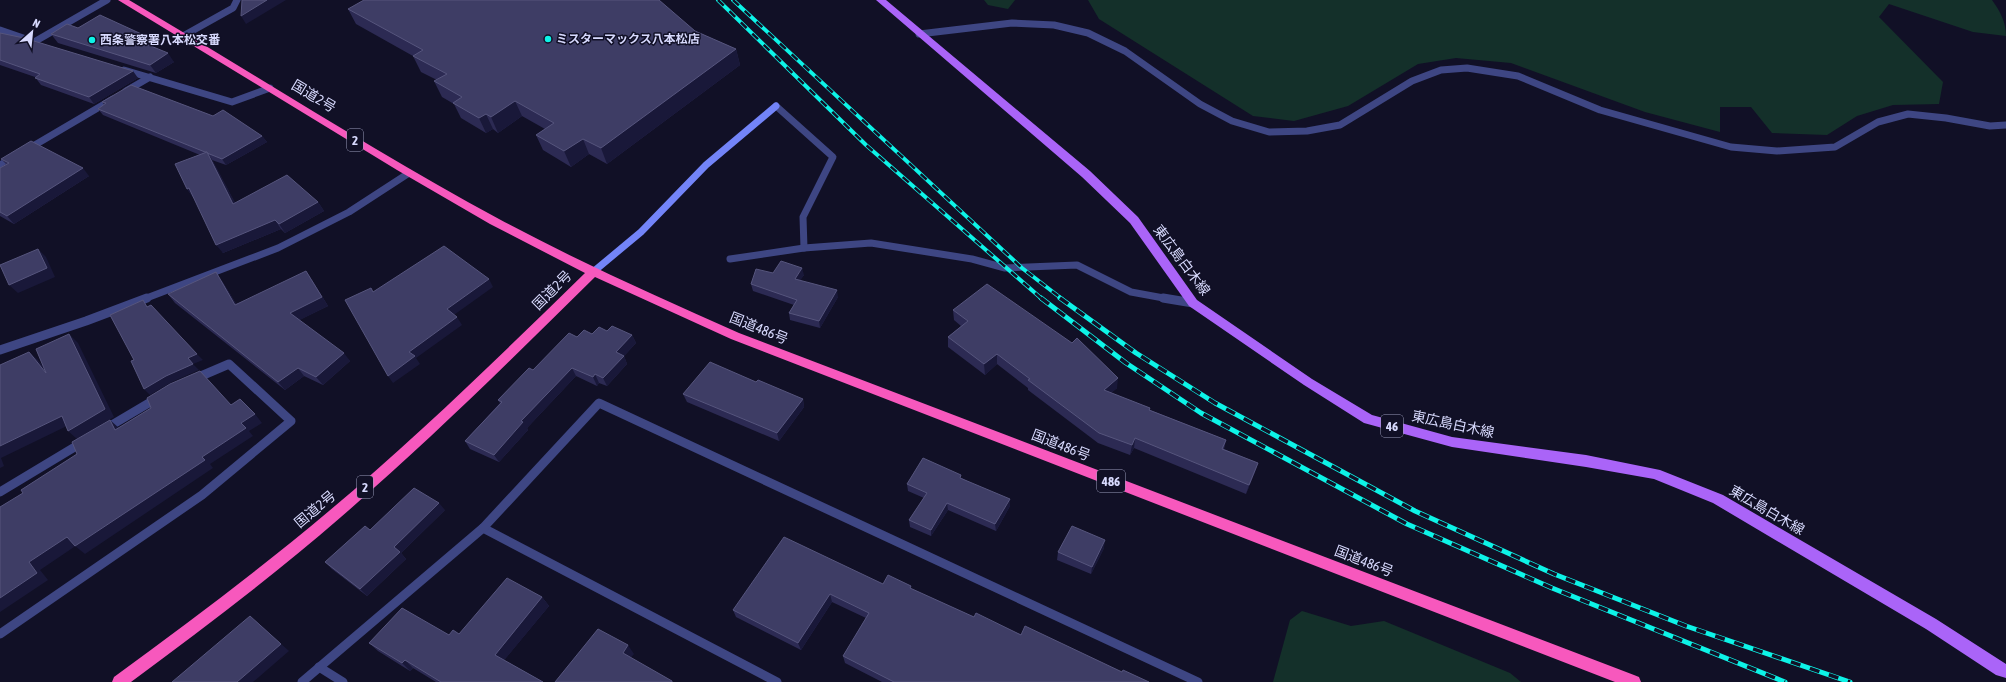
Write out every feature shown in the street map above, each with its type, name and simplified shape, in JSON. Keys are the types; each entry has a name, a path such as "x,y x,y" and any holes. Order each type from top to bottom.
{"highway":[{"name":"国道2号","path":"119,682 213,612 335,514 475,388 593,272 496,222 409,173 123,0"},
{"name":"国道486号","path":"593,272 735,336 1634,682"}],"main road":[{"name":"東広島白木線","path":"881,0 1086,174 1134,220 1193,304 1308,382 1368,419 1452,442 1586,461 1655,474 1718,499 1931,624 2001,670 2006,671"}],"street":[{"path":"34,42 107,0"},
{"path":"183,36 233,8 237,0"},
{"path":"920,34 1012,23 1054,25 1088,33 1125,51 1200,104 1232,121 1269,132 1307,132 1340,125 1412,81 1441,70 1467,68 1518,76 1600,110 1731,147 1777,151 1835,147 1878,122 1908,114 1946,118 1990,126 2006,125"},
{"path":"0,30 41,44"},
{"path":"114,66 232,102 270,88"},
{"path":"0,165 150,78"},
{"path":"593,272 641,232 706,165 776,106 833,157 803,216 804,248"},
{"path":"0,350 86,321 278,248 348,212 409,173"},
{"path":"730,259 804,248 872,243 972,259 1005,268 1077,265 1131,292 1193,304"},
{"path":"0,634 202,495 291,421 228,364 189,381"},
{"path":"0,492 169,391"},
{"path":"302,682 483,528 599,403 1198,682"},
{"path":"483,528 777,682"},
{"path":"319,667 343,682"}],"green space":[{"path":"984,0 1015,0 1008,9 988,5"},
{"path":"1088,0 1992,0 2002,17 2006,36 1973,32 1889,4 1879,17 1943,82 1939,104 1893,105 1857,116 1827,135 1772,133 1751,107 1720,107 1720,132 1645,112 1511,63 1456,58 1418,64 1348,106 1294,121 1253,116 1099,19"},
{"path":"1302,611 1351,626 1384,621 1510,673 1521,682 1273,682 1290,620"}],"building":[{"path":"242,0 267,0 241,16"},
{"path":"364,0 659,0 695,31 736,49 601,148 583,139 564,151 536,135 554,123 515,101 491,117 486,114 479,118 453,103 462,97 434,81 447,74 413,56 423,50 348,9"},
{"path":"100,15 148,37 141,42 168,53 150,65 51,34 67,24 78,28"},
{"path":"0,33 24,38 133,71 89,97 35,78 40,74 0,60"},
{"path":"131,85 213,116 223,110 262,136 222,159 98,109 106,103 102,102"},
{"path":"31,141 83,168 7,216 0,212 0,168 9,163 1,159"},
{"path":"207,152 233,204 287,175 318,202 279,224 275,220 216,245 189,188 187,189 175,164"},
{"path":"444,246 489,279 447,309 457,317 409,352 415,356 388,376 345,300 371,288 373,292"},
{"path":"38,249 47,268 9,285 0,265"},
{"path":"781,261 802,268 795,279 837,290 819,321 789,313 797,300 751,284 756,269 773,273"},
{"path":"306,271 322,297 290,313 344,353 316,377 298,368 278,382 168,294 216,272 235,305"},
{"path":"987,284 1072,343 1077,338 1118,378 1104,390 1150,408 1149,410 1226,440 1222,449 1258,463 1249,485 1135,438 1132,445 1099,433 1028,380 1030,379 997,354 984,364 948,337 968,321 953,310"},
{"path":"143,300 147,307 151,305 197,354 188,358 193,364 166,376 144,389 131,361 134,360 110,315"},
{"path":"612,326 632,335 616,352 624,356 603,378 595,374 593,377 572,368 521,421 523,422 494,455 465,441 502,402 498,400 529,368 533,370 569,333 577,337 584,330 592,334 599,327 607,331"},
{"path":"69,334 105,409 68,431 62,416 0,446 0,365 29,352 46,373 36,349"},
{"path":"710,362 756,382 758,380 803,399 777,433 683,394"},
{"path":"200,371 231,405 240,399 255,414 241,423 246,428 202,457 205,460 75,546 67,537 29,562 37,573 0,598 0,507 23,493 21,490 77,454 72,442 110,420 115,430 151,408 147,398 170,384"},
{"path":"923,458 961,475 960,478 1010,499 995,524 947,503 931,530 909,520 927,493 907,484"},
{"path":"414,488 439,503 394,547 400,552 360,589 325,562 365,526 370,530"},
{"path":"1072,526 1105,540 1092,567 1058,552"},
{"path":"784,537 883,584 888,575 911,586 910,588 974,617 976,613 1021,635 1025,626 1122,672 1123,670 1149,682 894,682 843,656 869,613 830,594 798,643 733,610"},
{"path":"507,578 542,597 495,655 543,682 441,682 405,660 402,663 369,643 402,608 449,635 453,630 459,634"},
{"path":"250,616 281,644 237,682 172,682"},
{"path":"598,629 628,645 623,653 672,682 555,682"}],"railway":[{"path":"718,0 866,145 1042,299"},
{"path":"733,0 1022,268 1062,299"},
{"path":"1041,298 1126,363 1201,413 1407,524 1552,588 1785,682"},
{"path":"1060,298 1136,353 1215,403 1415,511 1554,574 1686,626 1850,682"}],"place":[{"name":"ミスターマックス八本松店","path":"548,39"},
{"name":"西条警察署八本松交番","path":"92,40"}]}
